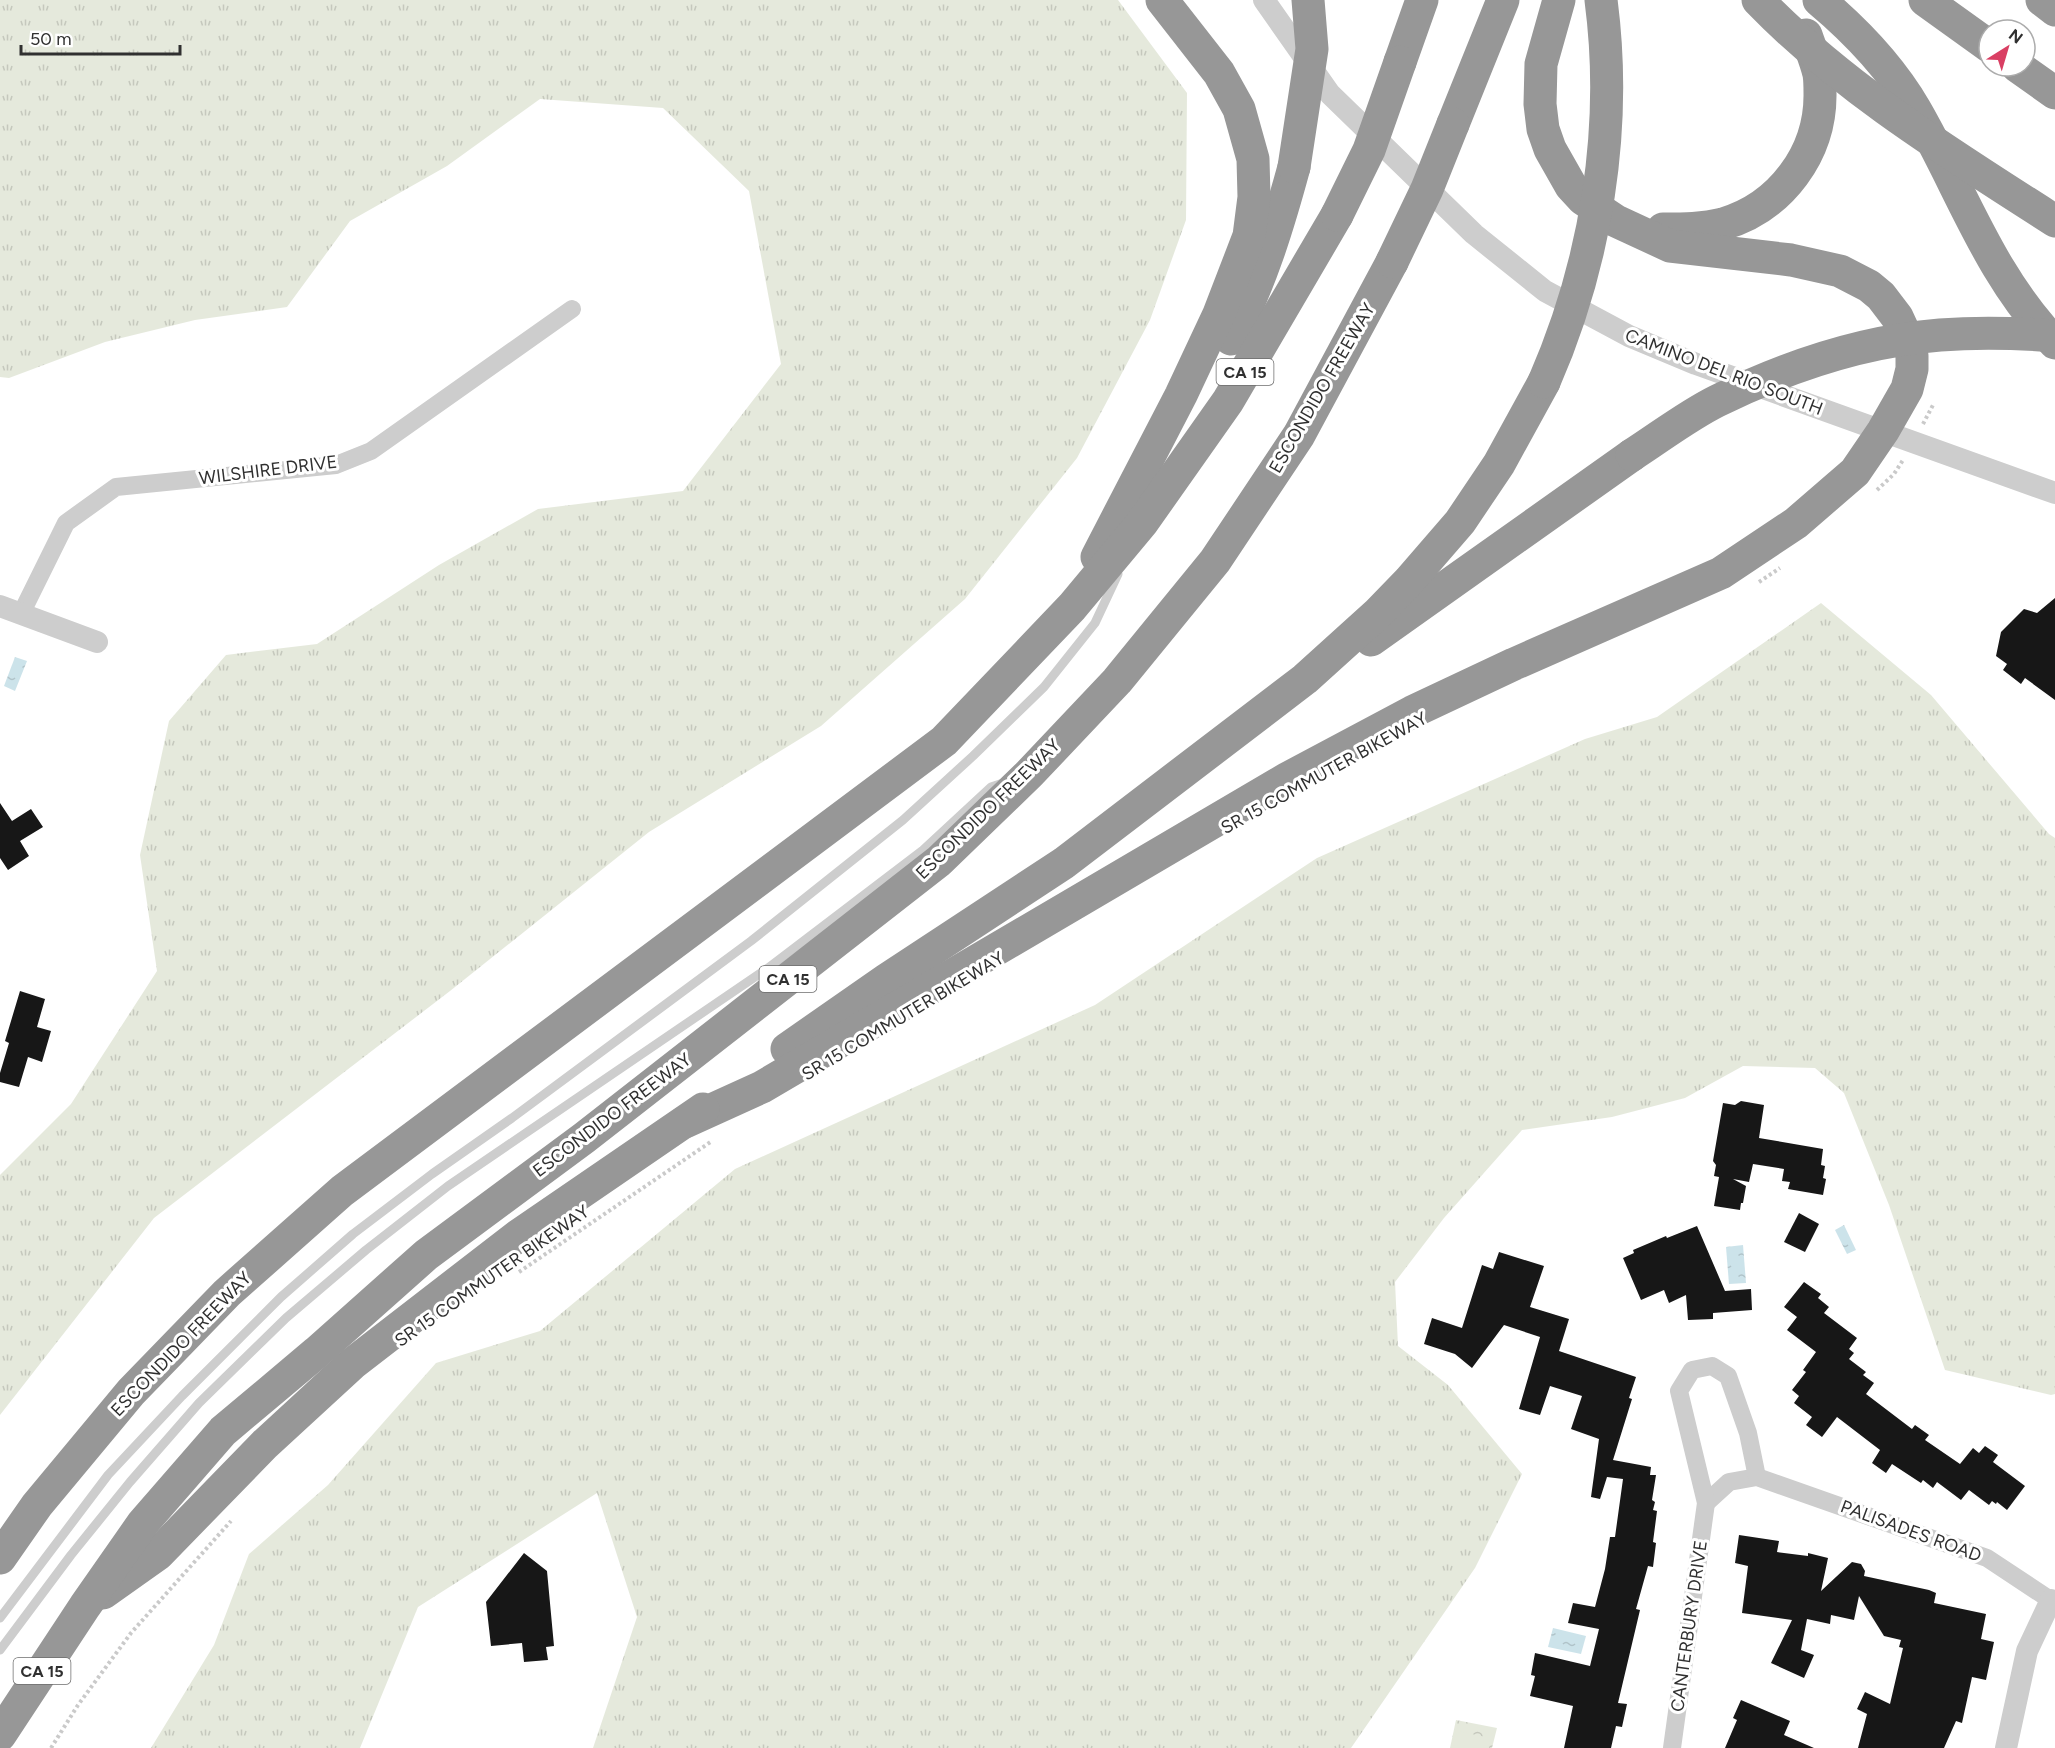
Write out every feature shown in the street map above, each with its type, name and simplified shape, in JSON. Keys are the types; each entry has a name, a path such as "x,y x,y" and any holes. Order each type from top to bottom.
{"highway":[{"path":"1072,607 1220,314 1249,237 1254,197 1253,159 1239,109 1218,73 1162,0"},
{"path":"1143,465 1214,372 1239,325 1262,272 1294,167 1312,49 1308,0"},
{"name":"ESCONDIDO FREEWAY","path":"0,1558 37,1505 131,1392 227,1293 334,1199 944,741 1072,607 1142,523 1228,401 1337,215 1369,150 1422,0"},
{"name":"ESCONDIDO FREEWAY","path":"0,1735 84,1606 143,1523 223,1431 317,1352 426,1255 593,1131 939,861 1029,774 1117,681 1215,561 1299,435 1392,262 1428,189 1503,0"},
{"path":"685,1122 762,1087 1288,778 1412,712 1514,664 1721,573 1796,523 1855,472 1908,389 1912,356 1909,343 1897,317 1881,296 1869,286 1840,271 1821,265 1670,246 1630,229 1596,209 1570,186 1550,149 1543,129 1540,104 1541,64 1559,0"},
{"path":"84,1606 158,1554 265,1444 352,1364 519,1234 685,1122 886,980 1064,863 1305,680 1386,605 1460,522 1499,464 1544,382 1574,303 1586,260 1597,198 1606,123 1606,55 1601,0"},
{"path":"1758,0 1818,57 1861,91 1915,130 2055,221"},
{"path":"1630,229 1703,228 1725,223 1764,204 1779,191 1804,160 1816,130 1820,110 1819,75 1806,34 1779,0"},
{"path":"1819,0 1868,47 1904,92 1999,271 2055,343"},
{"path":"1925,0 1977,37"},
{"path":"2042,0 2055,10"},
{"path":"2034,78 2055,93"},
{"path":"1305,680 1385,632 1632,455 1716,402 1767,378 1821,359 1877,344 1939,335 2007,333 2055,336"}],"street":[{"name":"CAMINO DEL RIO SOUTH","path":"1264,0 1330,94 1474,234 1545,291 1629,336 1696,364 2055,493"},
{"name":"WILSHIRE DRIVE","path":"10,610 66,523 117,487 336,465 371,451 572,309"},
{"path":"10,610 97,642"},
{"path":"1712,1366 1728,1376 1748,1433 1757,1477 1729,1482 1706,1503 1679,1390 1692,1370 1712,1366"},
{"name":"PALISADES ROAD","path":"1757,1477 1988,1558 2053,1601"},
{"name":"CANTERBURY DRIVE","path":"1672,1748 1706,1503"},
{"path":"2006,1748 2027,1650 2053,1601"}],"lane":[{"path":"0,1618 108,1475 182,1396 281,1298 353,1234 432,1173 512,1118 796,905 903,820 973,756 1044,687 1095,623 1142,523"},
{"path":"0,1650 71,1555 130,1482 199,1403 286,1318 366,1250 448,1186 768,969 923,850 991,787 1029,774"}],"path":[{"path":"1870,496 1894,474"},
{"path":"1758,583 1785,565"},
{"name":"SR 15 COMMUTER BIKEWAY","path":"515,1274 715,1139"},
{"path":"51,1748 78,1705 131,1633 235,1516"}],"green space":[{"path":"0,0 1118,0 1187,93 1186,220 1150,320 1077,458 965,599 821,726 649,832 450,991 154,1218 0,1415 0,1175 71,1104 157,971 140,855 169,721 226,655 317,644 439,565 538,509 683,491 781,364 749,191 663,108 540,99 447,166 350,221 287,307 195,320 105,342 9,378 0,377"},
{"path":"1821,603 1931,695 2049,834 2055,838 2055,1394 2051,1395 1945,1370 1889,1205 1844,1093 1815,1068 1743,1066 1685,1098 1612,1117 1522,1130 1444,1218 1395,1282 1398,1346 1448,1385 1522,1474 1475,1568 1351,1748 593,1748 637,1617 597,1493 418,1607 360,1748 151,1748 214,1645 249,1554 328,1485 436,1363 540,1331 735,1169 1095,1005 1317,858 1585,739 1657,717"},
{"path":"1456,1720 1497,1728 1492,1748 1450,1748"},
{"path":"1457,1731 1491,1738 1489,1748 1453,1748"}],"water":[{"path":"15,657 27,661 15,691 4,686"},
{"path":"1844,1225 1856,1250 1847,1254 1835,1230"},
{"path":"1743,1245 1746,1283 1729,1284 1726,1247"},
{"path":"1553,1628 1586,1636 1581,1654 1548,1647"}],"building":[{"path":"2055,598 2055,700 2025,678 2021,684 2003,670 2007,664 1996,656 2001,632 2024,609 2037,613"},
{"path":"0,803 12,821 31,809 43,827 20,841 29,856 8,870 0,858"},
{"path":"20,991 45,999 37,1027 51,1031 42,1062 28,1057 19,1087 0,1082 0,1073 9,1043 5,1041"},
{"path":"1741,1101 1764,1105 1759,1138 1823,1149 1821,1165 1825,1166 1823,1178 1826,1179 1823,1195 1788,1189 1790,1182 1782,1181 1784,1169 1753,1164 1749,1182 1733,1179 1746,1186 1740,1210 1714,1206 1719,1177 1714,1176 1716,1165 1713,1161 1723,1103 1735,1105"},
{"path":"1799,1213 1819,1224 1805,1252 1784,1242"},
{"path":"1697,1226 1725,1291 1751,1289 1752,1310 1713,1313 1713,1319 1688,1320 1686,1295 1669,1303 1664,1290 1641,1300 1623,1258 1634,1253 1633,1250"},
{"path":"1499,1252 1544,1266 1530,1307 1569,1319 1559,1351 1636,1377 1629,1398 1632,1399 1613,1460 1651,1467 1650,1475 1656,1475 1652,1500 1655,1502 1653,1510 1657,1511 1653,1542 1656,1543 1653,1567 1648,1566 1636,1609 1640,1610 1618,1703 1627,1704 1622,1727 1616,1726 1611,1748 1564,1748 1573,1706 1530,1696 1535,1676 1531,1675 1535,1653 1590,1666 1599,1629 1568,1623 1573,1603 1595,1607 1605,1569 1610,1537 1615,1537 1623,1479 1607,1477 1600,1499 1591,1497 1599,1439 1571,1429 1582,1396 1550,1386 1540,1415 1519,1409 1540,1337 1504,1325 1472,1368 1455,1354 1424,1344 1432,1318 1462,1328 1482,1265 1493,1269"},
{"path":"1804,1282 1821,1294 1818,1298 1829,1307 1824,1313 1857,1338 1849,1349 1854,1353 1849,1359 1866,1372 1863,1375 1874,1383 1866,1394 1912,1429 1915,1425 1929,1435 1925,1440 1960,1464 1973,1448 1979,1453 1985,1446 1998,1455 1993,1462 2025,1486 2007,1510 1997,1502 1996,1504 1992,1501 1989,1505 1969,1490 1961,1500 1937,1482 1933,1488 1923,1480 1921,1483 1892,1464 1886,1473 1872,1463 1880,1450 1837,1417 1822,1437 1806,1425 1812,1417 1794,1403 1799,1396 1792,1390 1806,1372 1803,1370 1816,1352 1787,1330 1797,1317 1784,1307"},
{"path":"1739,1535 1779,1541 1777,1552 1808,1556 1808,1553 1828,1558 1821,1591 1852,1562 1861,1564 1865,1571 1864,1576 1929,1590 1936,1593 1934,1603 1986,1614 1981,1639 1994,1642 1986,1680 1972,1677 1962,1723 1956,1721 1944,1748 1858,1748 1867,1714 1857,1709 1865,1692 1890,1704 1903,1648 1899,1647 1901,1640 1884,1636 1859,1596 1854,1620 1831,1615 1830,1624 1807,1619 1801,1650 1814,1655 1804,1678 1771,1663 1792,1620 1742,1613 1748,1566 1735,1563"},
{"path":"524,1553 547,1571 554,1646 546,1647 548,1660 524,1662 522,1643 491,1646 486,1602"},
{"path":"1741,1700 1790,1721 1784,1735 1814,1748 1725,1748 1737,1720 1733,1718"}]}
